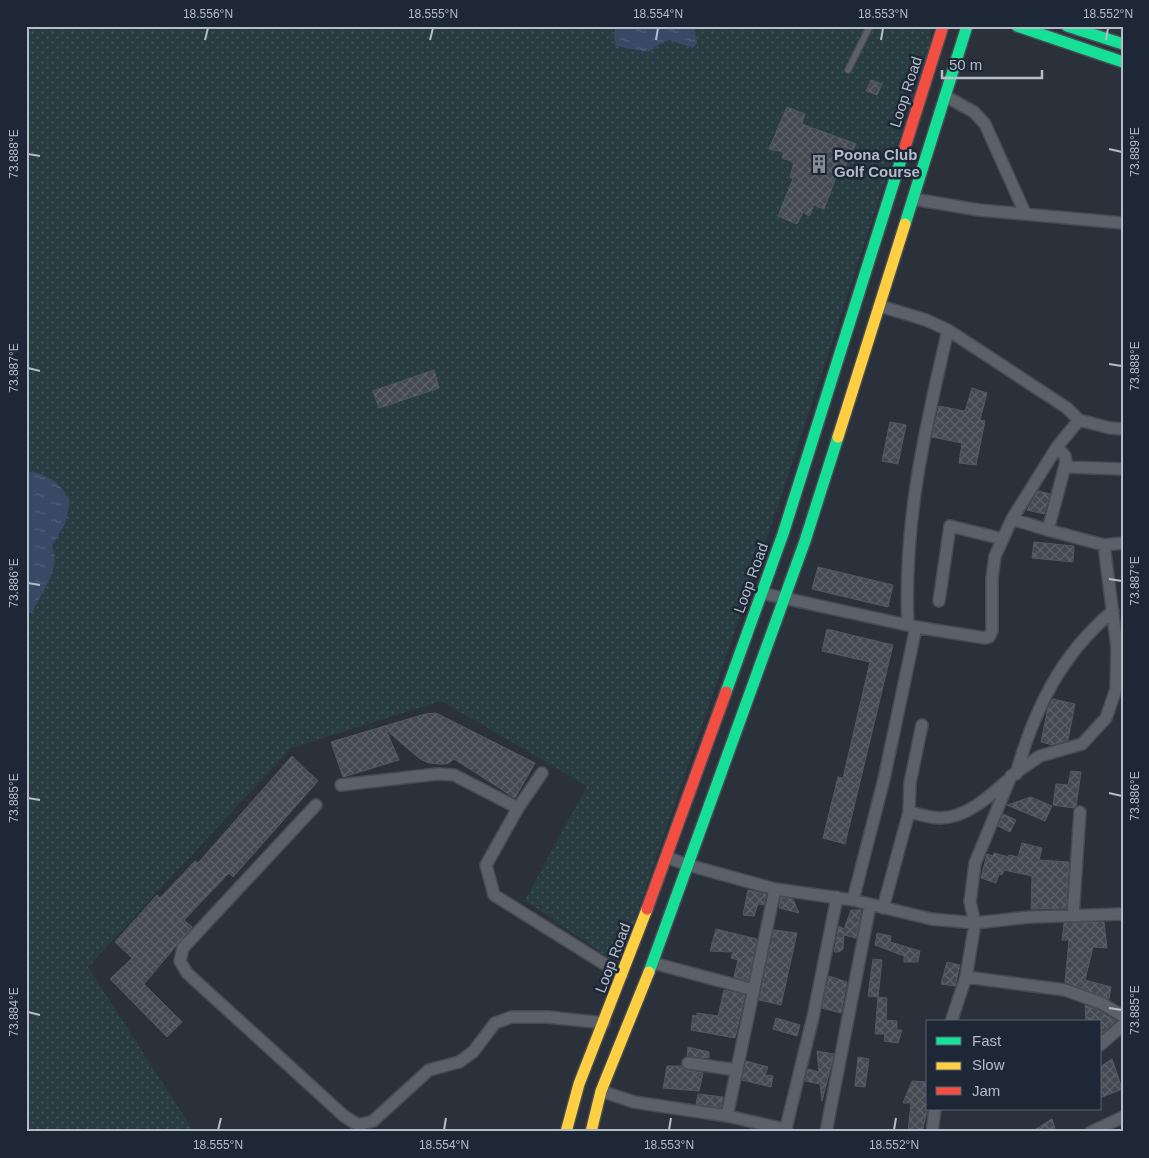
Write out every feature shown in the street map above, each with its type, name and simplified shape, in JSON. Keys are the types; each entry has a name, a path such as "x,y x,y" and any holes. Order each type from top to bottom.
{"main road":[{"name":"Loop Road","path":"566,1132 579,1084 622,975 783,534 943,26"},
{"path":"591,1132 601,1091 653,963 805,542 967,26"},
{"path":"1018,26 1034,28 1123,54"},
{"path":"1066,26 1123,44"},
{"path":"1091,26 1123,36"},
{"path":"1034,28 1123,62"}],"street":[{"path":"945,96 974,112 985,124 1025,213"},
{"path":"913,199 979,210 1123,223"},
{"path":"880,306 926,320 948,330 1067,408 1078,420 1110,428 1123,429"},
{"path":"853,900 884,779 912,626 906,588 916,482 923,437 948,330"},
{"path":"761,593 912,626 985,638 989,637 993,616 992,578 995,556 1012,519 1057,447 1078,420"},
{"path":"1048,530 1065,467 1065,456 1057,447"},
{"path":"1065,467 1123,470"},
{"path":"1012,519 1104,545 1123,543"},
{"path":"939,601 950,526 1003,539"},
{"path":"909,812 941,818 966,812 991,796 1014,775 1040,756 1082,744 1106,718 1116,689 1117,647 1104,545"},
{"path":"952,1020 966,977 975,923 970,902 974,864 1014,775 1024,745 1049,687 1090,630 1112,611"},
{"path":"884,908 909,812 910,783 922,725"},
{"path":"542,773 518,808 486,865 494,895 622,975"},
{"path":"341,785 437,774 454,775 518,808"},
{"path":"316,806 183,948 180,961 187,973 344,1116 358,1125 373,1121 429,1070 459,1062 473,1052 495,1023 512,1017 548,1017 604,1023"},
{"path":"1073,916 1080,812"},
{"path":"666,856 688,865 775,889 853,900 931,919 975,923 1123,914"},
{"path":"727,1116 775,889"},
{"path":"601,1091 634,1102 727,1116 785,1130 813,1017 837,897"},
{"path":"826,1132 870,905"},
{"path":"653,963 754,990"},
{"path":"966,977 1065,990 1101,1003 1123,1016"},
{"path":"1102,1043 1123,1025"},
{"path":"688,1063 737,1070"},
{"path":"932,1132 935,1110"},
{"path":"1091,1132 1123,1117"}],"lane":[{"path":"848,70 870,26"}],"green space":[{"name":"Poona Club Golf Course","path":"26,26 931,27 930,45 778,506 619,965 525,900 587,786 441,701 291,748 88,967 194,1132 26,1132"}],"water":[{"path":"617,26 694,26 697,43 693,48 669,40 661,43 649,52 615,46 614,33"},
{"path":"26,471 40,474 58,484 70,501 65,524 52,546 54,563 49,581 32,613 26,613"}],"building":[{"path":"871,80 882,84 877,95 866,91"},
{"name":"Poona Club Golf Course","path":"787,107 805,114 802,124 856,144 844,169 840,167 824,209 814,205 809,216 803,212 797,224 778,216 793,179 790,177 794,162 782,158 784,152 769,149"},
{"path":"434,370 439,388 379,408 373,391"},
{"path":"972,388 987,393 980,420 985,421 976,465 959,463 962,443 932,437 939,406 965,411"},
{"path":"890,422 906,425 898,464 882,461"},
{"path":"1038,491 1050,494 1044,514 1027,510"},
{"path":"1034,542 1074,546 1073,562 1032,558"},
{"path":"818,567 893,585 888,607 812,589"},
{"path":"827,629 893,645 845,844 823,838 838,777 843,778 870,662 822,651"},
{"path":"1053,699 1075,704 1068,740 1053,745 1041,742 1048,708"},
{"path":"436,713 535,763 515,798 454,759 447,764 439,764 429,763 420,759 386,730 399,760 343,777 331,742 425,714"},
{"path":"292,756 318,781 233,877 229,873 184,920 192,927 144,984 182,1022 167,1037 110,979 132,958 115,942 157,895 160,898 195,861 198,863"},
{"path":"1071,771 1081,772 1076,806 1074,808 1053,805 1056,784 1068,785"},
{"path":"1031,797 1052,806 1045,821 1007,805"},
{"path":"1003,814 1016,820 1010,832 998,826"},
{"path":"1022,843 1042,848 1039,860 1069,862 1066,908 1031,909 1032,876 1004,870 1002,875 999,874 996,883 981,878 987,854 993,856 994,853 1008,857 1009,855 1018,857"},
{"path":"748,890 766,894 764,905 758,904 754,916 743,915"},
{"path":"781,897 793,899 799,913 779,908"},
{"path":"851,910 861,910 856,938 844,935 843,949 839,952 834,952 839,926 844,929"},
{"path":"1104,922 1107,948 1093,947 1085,980 1111,987 1109,999 1065,982 1069,940 1062,940 1064,923"},
{"path":"716,929 757,939 748,981 734,977 738,960 731,958 733,952 710,951"},
{"path":"774,930 797,933 781,1005 759,1000"},
{"path":"877,933 891,936 890,942 920,951 918,962 904,962 904,956 875,945"},
{"path":"873,959 882,960 878,997 868,996"},
{"path":"947,962 960,965 955,986 941,984"},
{"path":"829,976 847,982 841,1013 822,1008"},
{"path":"724,990 745,995 735,1038 691,1030 693,1015 697,1016 697,1013 718,1016"},
{"path":"878,997 887,998 886,1020 897,1021 897,1030 902,1030 898,1043 884,1041 885,1034 875,1034"},
{"path":"1085,1005 1098,1010 1116,1021 1102,1033 1102,1020 1086,1020"},
{"path":"776,1018 800,1025 797,1036 773,1029"},
{"path":"688,1047 709,1052 709,1058 687,1056"},
{"path":"817,1051 834,1054 822,1101 820,1084 805,1081 808,1069 819,1072"},
{"path":"858,1057 869,1059 865,1087 855,1086"},
{"path":"1112,1059 1122,1089 1102,1097 1102,1066"},
{"path":"746,1061 768,1067 765,1075 773,1076 771,1087 742,1080"},
{"path":"667,1066 681,1066 686,1070 703,1073 699,1091 663,1088"},
{"path":"912,1081 926,1082 927,1110 922,1132 908,1132 911,1103 903,1103"},
{"path":"698,1094 723,1097 721,1108 696,1104"},
{"path":"1052,1119 1056,1132 1031,1132"}],"traffic: fast":[{"path":"905,224 967,26"},
{"path":"1017,26 1123,62"},
{"path":"1067,26 1123,44"},
{"path":"726,692 783,534 904,150"},
{"path":"649,972 805,541 838,437"}],"traffic: slow":[{"path":"838,437 905,224"},
{"path":"566,1132 579,1084 647,909"},
{"path":"591,1132 601,1091 649,972"}],"traffic: jam":[{"path":"904,150 943,26"},
{"path":"647,909 726,692"}],"place":[{"name":"Poona Club Golf Course","path":"819,164"}]}
